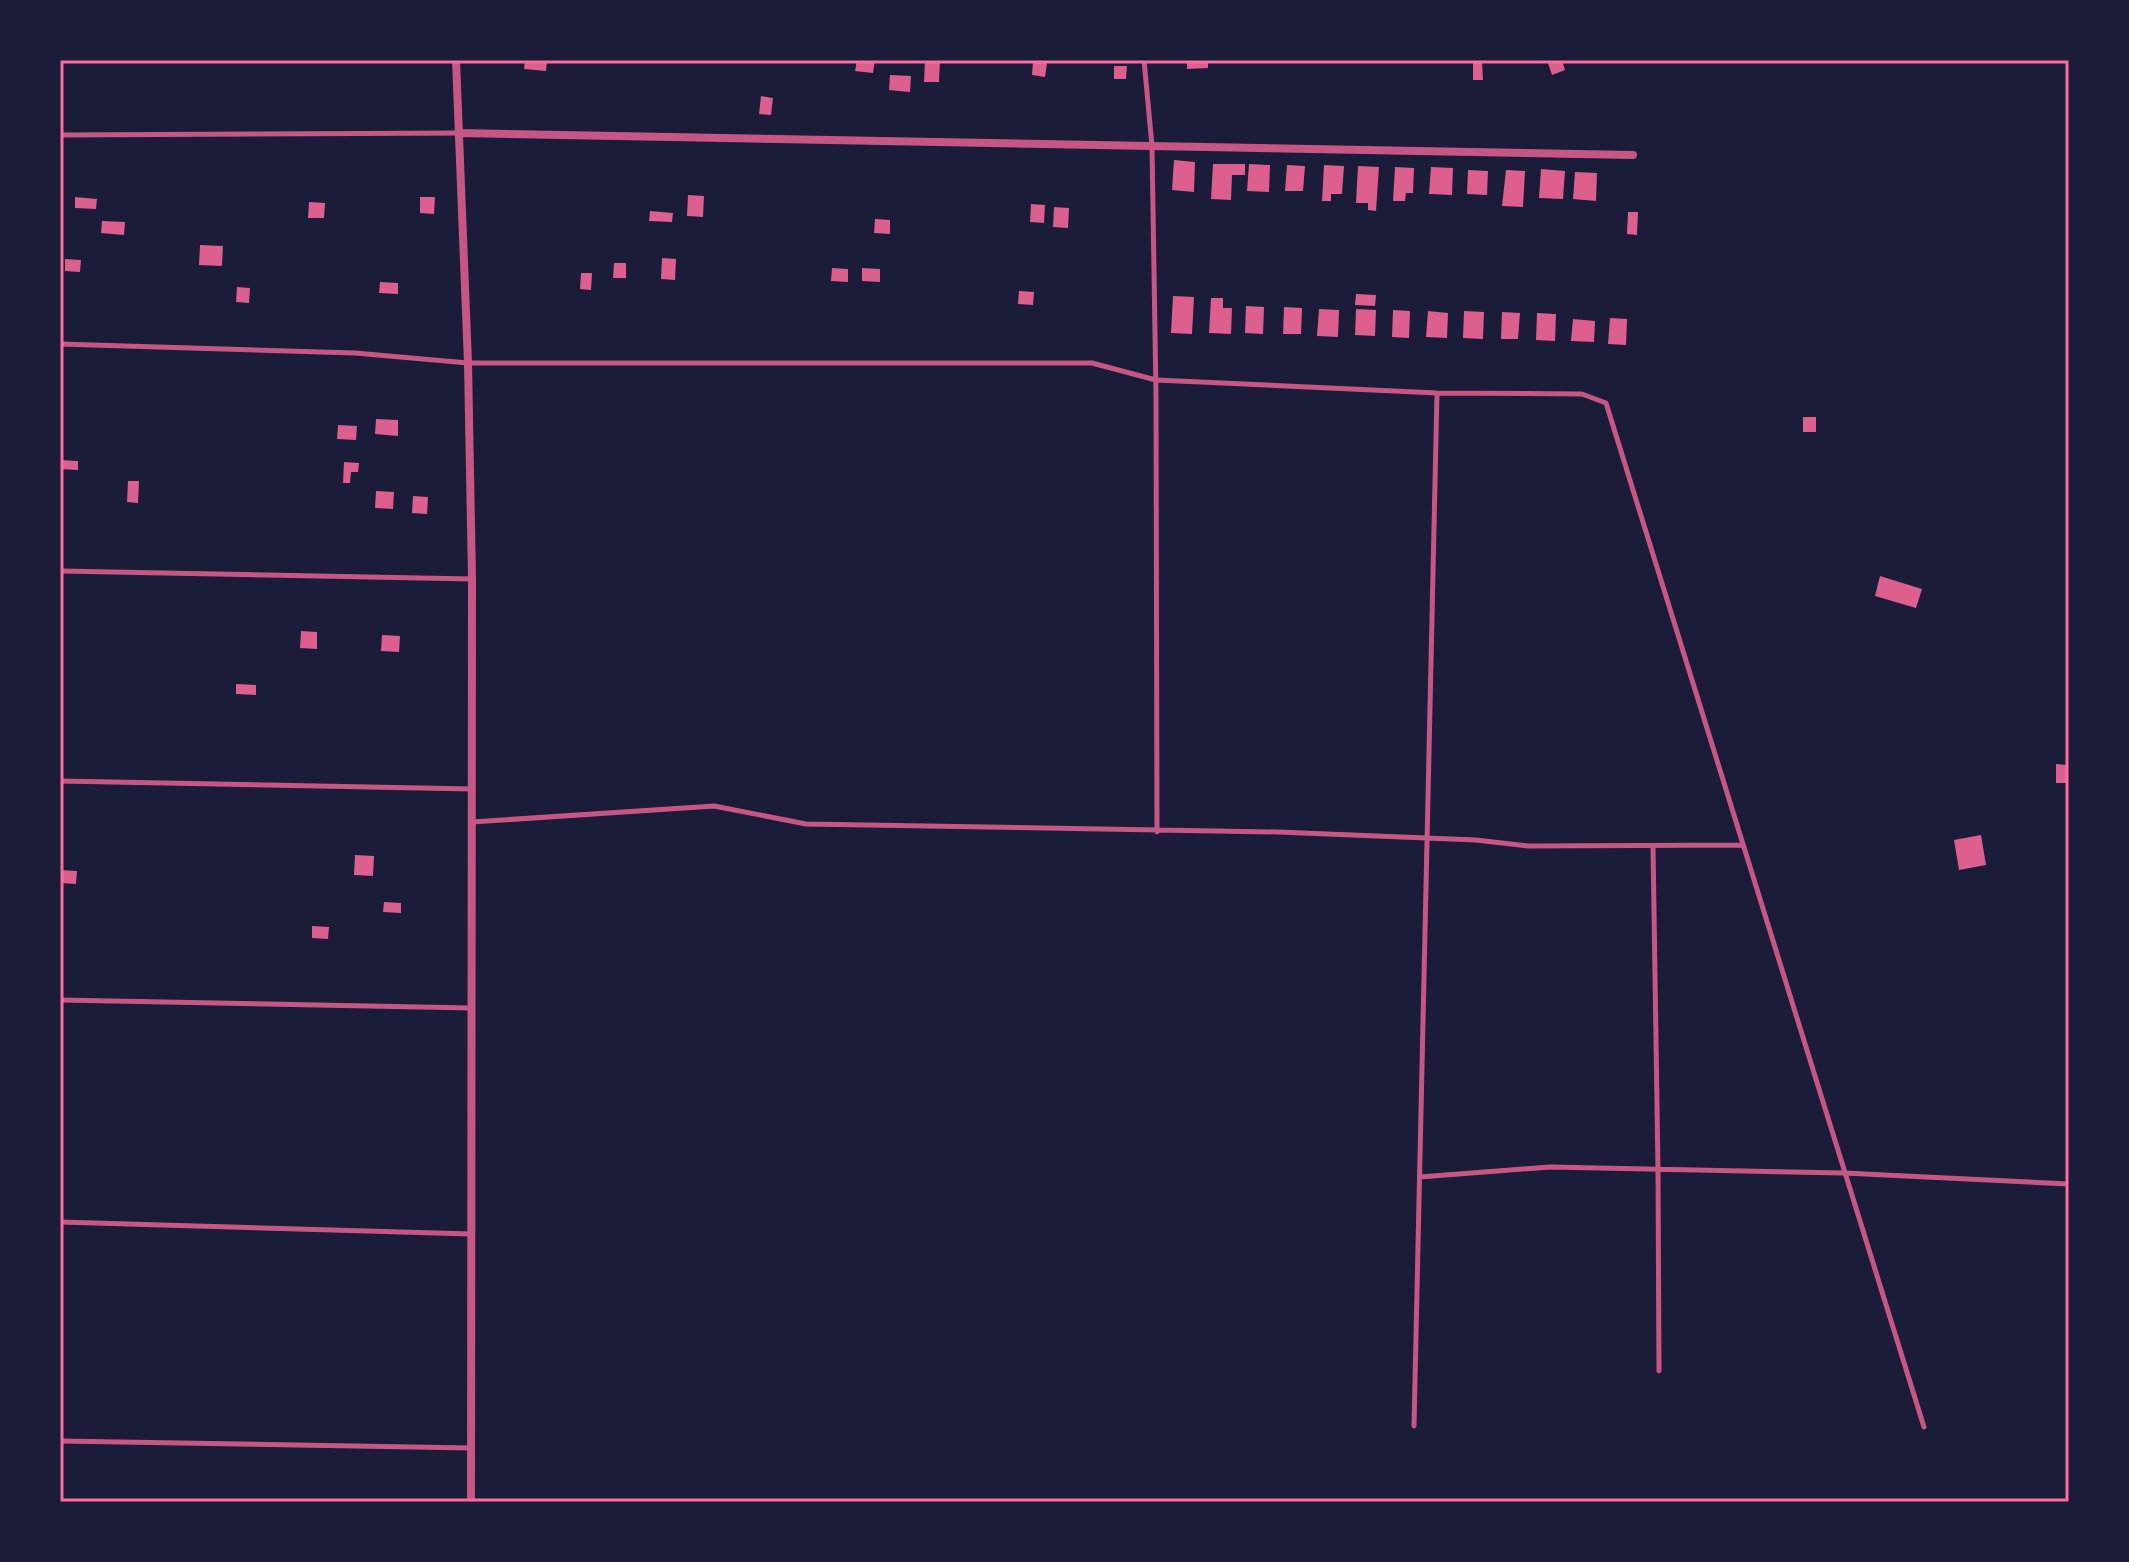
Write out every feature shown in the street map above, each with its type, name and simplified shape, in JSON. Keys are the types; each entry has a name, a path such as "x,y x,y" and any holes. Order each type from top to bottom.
{"street":[{"path":"456,60 468,363 472,579 471,1502"},
{"path":"459,133 1633,155"}],"lane":[{"path":"1144,60 1152,146 1156,380 1157,832"},
{"path":"60,135 459,133"},
{"path":"60,344 355,353 468,363 1092,363 1156,380 1437,393 1582,394 1606,403 1924,1427"},
{"path":"1414,1426 1437,393"},
{"path":"60,571 472,579"},
{"path":"60,781 472,789"},
{"path":"472,822 714,806 806,824 1278,832 1528,846 1743,845"},
{"path":"1653,846 1659,1371"},
{"path":"60,1000 471,1008"},
{"path":"1420,1177 1550,1167 1844,1173 2069,1184"},
{"path":"60,1222 471,1234"},
{"path":"60,1441 471,1448"}],"building":[{"path":"525,60 547,60 546,71 524,69"},
{"path":"857,60 875,60 873,73 855,71"},
{"path":"925,60 940,60 939,82 924,82"},
{"path":"1187,60 1208,60 1208,68 1187,69"},
{"path":"1547,60 1562,60 1565,70 1552,75"},
{"path":"1033,61 1047,63 1045,77 1032,75"},
{"path":"1473,61 1482,61 1483,80 1473,80"},
{"path":"1114,66 1127,66 1126,79 1114,79"},
{"path":"890,75 911,76 910,92 889,90"},
{"path":"761,96 773,98 771,115 759,114"},
{"path":"1174,160 1195,162 1194,192 1172,190"},
{"path":"1213,164 1245,164 1245,175 1232,175 1231,200 1211,199"},
{"path":"1249,164 1270,165 1269,192 1247,191"},
{"path":"1287,165 1305,166 1303,191 1285,191"},
{"path":"1324,165 1344,166 1342,194 1331,194 1331,201 1322,201"},
{"path":"1358,166 1379,167 1376,211 1368,210 1368,203 1356,203"},
{"path":"1395,167 1414,168 1413,193 1406,193 1405,201 1393,201"},
{"path":"1431,167 1453,168 1452,195 1429,194"},
{"path":"1541,169 1565,171 1563,199 1539,198"},
{"path":"1468,170 1488,171 1487,195 1467,194"},
{"path":"1506,170 1525,171 1523,207 1502,206"},
{"path":"1575,172 1597,173 1596,201 1573,199"},
{"path":"688,195 704,196 703,217 687,216"},
{"path":"75,197 97,199 96,209 75,208"},
{"path":"420,197 435,197 434,214 420,213"},
{"path":"309,202 325,203 324,218 308,218"},
{"path":"1031,204 1045,205 1044,223 1030,222"},
{"path":"1054,207 1069,208 1068,228 1053,227"},
{"path":"650,211 673,213 672,222 649,221"},
{"path":"1628,212 1638,212 1637,235 1627,234"},
{"path":"875,219 890,220 890,234 874,233"},
{"path":"102,221 125,222 124,235 101,233"},
{"path":"200,245 223,246 222,266 199,265"},
{"path":"662,258 676,259 675,280 661,279"},
{"path":"65,259 81,260 80,272 65,271"},
{"path":"614,263 626,263 626,278 613,278"},
{"path":"832,268 848,269 848,282 831,281"},
{"path":"862,268 880,269 880,282 862,281"},
{"path":"581,273 592,273 591,290 580,289"},
{"path":"380,282 398,283 398,294 379,293"},
{"path":"237,287 250,288 249,303 236,302"},
{"path":"1019,291 1034,292 1033,305 1018,304"},
{"path":"1356,294 1376,295 1375,306 1355,305"},
{"path":"1173,296 1194,297 1192,334 1171,333"},
{"path":"1211,298 1223,298 1223,308 1232,308 1231,334 1209,333"},
{"path":"1246,306 1264,307 1263,334 1245,333"},
{"path":"1284,307 1302,308 1301,334 1283,334"},
{"path":"1319,309 1339,310 1338,337 1317,336"},
{"path":"1356,309 1376,310 1375,336 1355,335"},
{"path":"1393,310 1410,311 1409,338 1392,337"},
{"path":"1428,311 1448,313 1447,338 1426,337"},
{"path":"1464,311 1484,312 1483,339 1463,338"},
{"path":"1502,312 1520,313 1518,339 1501,339"},
{"path":"1537,313 1556,314 1555,341 1536,340"},
{"path":"1610,318 1627,319 1626,345 1608,344"},
{"path":"1573,319 1595,321 1594,342 1571,341"},
{"path":"1803,417 1816,417 1816,432 1803,432"},
{"path":"376,419 398,420 398,436 375,434"},
{"path":"338,425 357,426 356,440 337,439"},
{"path":"60,460 78,461 78,470 60,469"},
{"path":"344,462 359,463 358,472 351,472 350,483 343,483"},
{"path":"128,481 139,481 138,503 127,502"},
{"path":"376,491 394,492 393,509 375,508"},
{"path":"413,496 428,497 427,514 412,513"},
{"path":"1880,576 1922,589 1916,608 1875,596"},
{"path":"301,631 317,632 317,649 300,648"},
{"path":"382,635 400,636 399,652 381,651"},
{"path":"236,684 256,685 256,695 236,694"},
{"path":"2056,764 2069,765 2069,783 2056,783"},
{"path":"1981,835 1986,865 1959,870 1954,840"},
{"path":"355,855 374,856 373,876 354,875"},
{"path":"60,870 77,871 76,884 60,883"},
{"path":"384,902 401,903 401,913 383,912"},
{"path":"312,926 329,927 328,939 312,938"}]}
